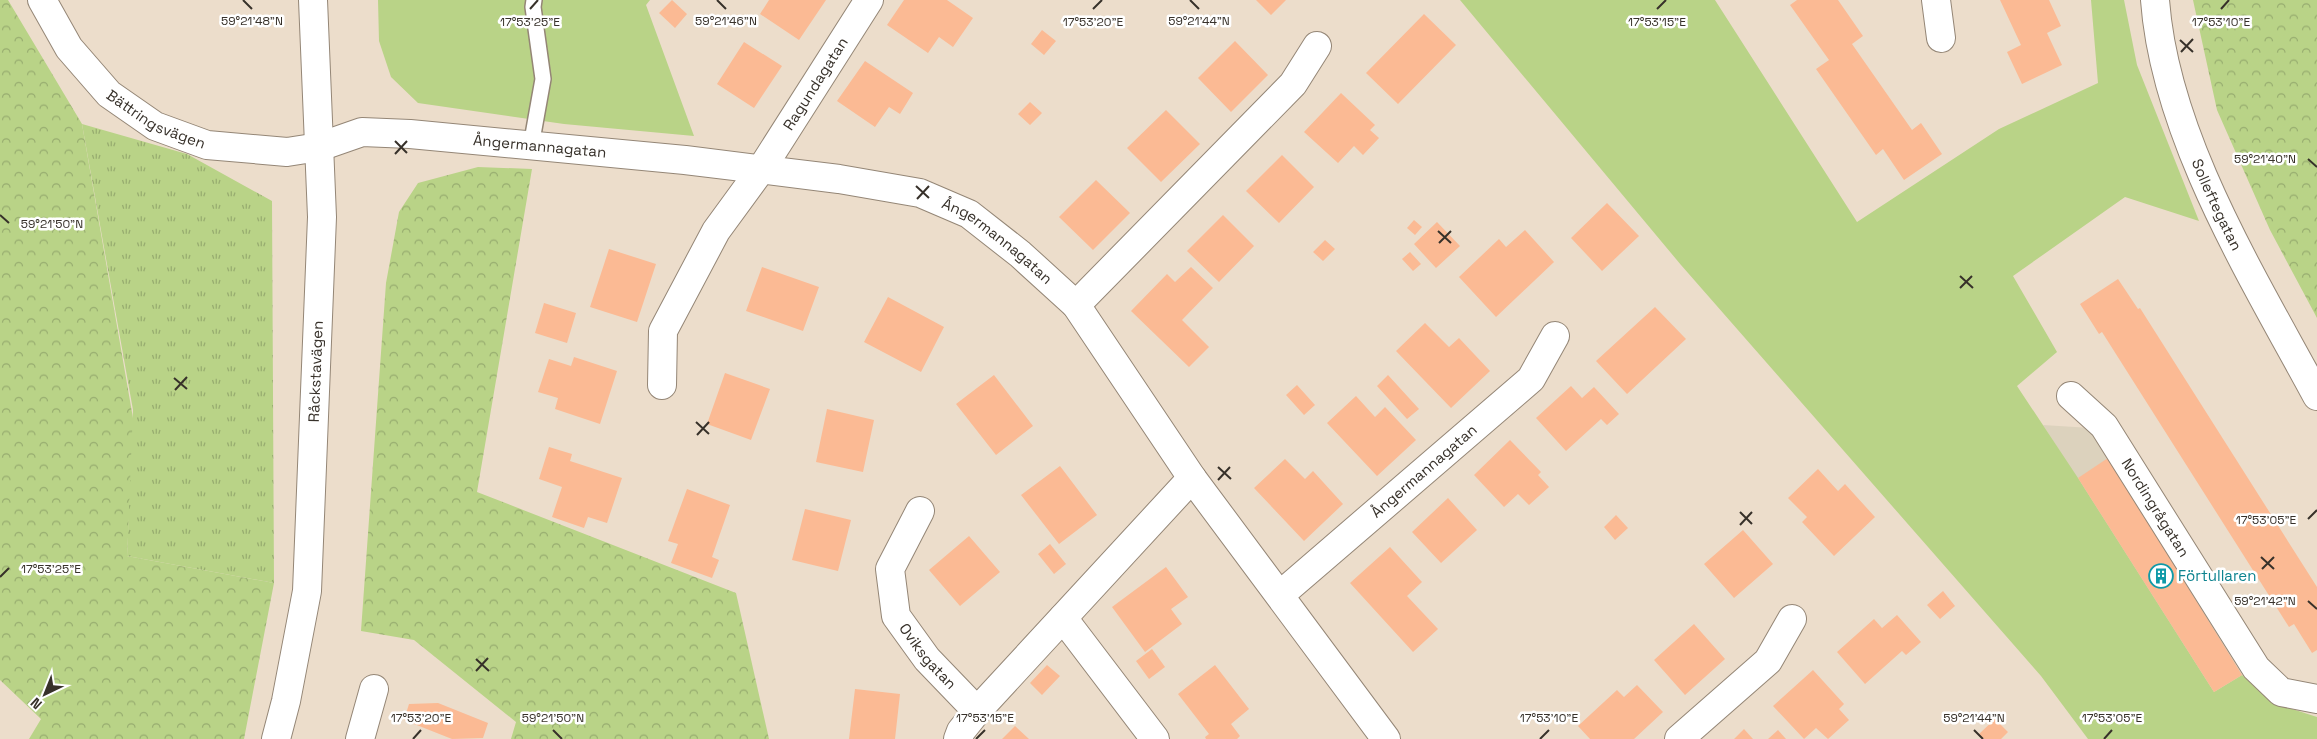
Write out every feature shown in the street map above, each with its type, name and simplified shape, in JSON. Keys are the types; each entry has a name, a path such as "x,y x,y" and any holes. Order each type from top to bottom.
{"street":[{"name":"Bättringsvägen","path":"42,0 69,48 109,94 155,126 207,145 288,152 319,147"},
{"name":"Råckstavägen","path":"276,739 286,701 307,592 322,216 313,0"},
{"name":"Ragundagatan","path":"762,168 869,0"},
{"path":"1936,0 1940,38"},
{"name":"Solleftegatan","path":"2155,0 2157,34 2179,111 2218,212 2317,396"},
{"path":"1076,305 1293,84 1317,46"},
{"name":"Ångermannagatan","path":"319,147 362,132 410,134 762,168 920,193 970,214 1020,254 1076,305 1192,478 1386,739"},
{"path":"662,385 663,331 716,231 762,168"},
{"name":"Ångermannagatan","path":"1280,595 1531,379 1555,336"},
{"name":"Nordingrågatan","path":"2071,396 2104,426 2256,668 2281,692 2317,698"},
{"path":"958,739 961,731 977,711 1192,478"},
{"name":"Oviksgatan","path":"920,511 890,570 896,616 927,659 977,711"},
{"path":"1063,618 1155,739"},
{"path":"1679,739 1768,661 1792,619"},
{"path":"360,739 374,689"}],"lane":[{"path":"531,146 543,79 533,7 534,0"}],"shaded area":[{"name":"Förtullaren","path":"2043,425 2091,428 2242,675 2214,692"}],"green space":[{"path":"0,0 8,0 82,124 134,424 127,556 274,583 244,739 29,739 41,719 0,680"},
{"path":"378,0 650,0 646,5 694,136 564,124 418,103 391,77 379,41"},
{"path":"1460,0 1715,0 1857,222 1999,129 2098,83 2091,0 2124,0 2137,65 2199,221 2125,197 2013,276 2057,352 2017,386 2214,692 2242,675 2274,703 2317,717 2317,739 2088,739 2041,676 1681,265"},
{"path":"2193,0 2317,0 2317,318 2270,230 2217,110"},
{"path":"82,124 187,154 272,201 274,583 127,556 133,410"},
{"path":"478,167 532,169 477,492 736,593 769,739 511,739 516,722 414,640 361,631 386,283 399,212 418,183"}],"building":[{"path":"672,0 687,14 675,28 659,13"},
{"path":"769,0 826,0 799,40 760,14"},
{"path":"904,0 947,0 973,18 953,47 939,37 928,53 887,25"},
{"path":"1256,0 1286,0 1271,15"},
{"path":"1797,0 1838,0 1863,36 1852,44 1912,130 1921,123 1942,154 1904,180 1883,149 1876,155 1816,69 1829,60 1790,5"},
{"path":"2000,0 2049,0 2061,26 2047,33 2062,65 2022,84 2007,52 2021,45"},
{"path":"1424,14 1456,45 1398,104 1366,73"},
{"path":"1042,30 1056,41 1044,55 1031,44"},
{"path":"1235,41 1268,75 1231,112 1198,78"},
{"path":"744,42 782,66 754,108 717,84"},
{"path":"865,61 913,93 900,114 889,107 875,127 837,101"},
{"path":"1341,93 1375,125 1370,130 1379,138 1363,155 1354,146 1338,163 1304,132"},
{"path":"1030,102 1042,113 1030,125 1018,114"},
{"path":"1166,110 1200,144 1161,182 1127,148"},
{"path":"1282,155 1314,187 1279,223 1246,191"},
{"path":"1096,180 1130,213 1093,250 1059,217"},
{"path":"1607,203 1639,236 1602,271 1571,238"},
{"path":"1223,215 1254,246 1219,282 1187,251"},
{"path":"1414,220 1422,227 1415,235 1407,228"},
{"path":"1437,222 1460,246 1436,268 1414,244"},
{"path":"1525,230 1554,262 1496,317 1459,277 1499,239 1506,247"},
{"path":"1325,240 1335,249 1323,261 1313,252"},
{"path":"609,249 656,264 637,322 590,307"},
{"path":"1410,252 1421,264 1413,271 1402,259"},
{"path":"762,267 819,287 803,331 746,311"},
{"path":"1191,267 1213,288 1182,320 1209,347 1189,367 1131,311 1167,274 1175,282"},
{"path":"2118,279 2138,309 2140,308 2317,587 2317,650 2312,653 2294,624 2289,627 2102,332 2099,334 2080,304"},
{"path":"888,297 944,327 921,372 864,342"},
{"path":"544,303 576,313 567,343 535,333"},
{"path":"1655,307 1686,339 1627,394 1596,361"},
{"path":"1425,323 1449,347 1459,338 1490,371 1451,408 1396,351"},
{"path":"574,357 617,371 600,424 555,409 558,398 538,392 549,359 571,366"},
{"path":"725,373 770,389 751,440 707,424"},
{"path":"994,375 1033,426 996,455 956,404"},
{"path":"1388,375 1419,409 1407,419 1377,386"},
{"path":"1297,385 1315,405 1304,415 1286,395"},
{"path":"1571,386 1582,398 1594,387 1619,414 1607,425 1601,419 1566,451 1536,418"},
{"path":"1356,396 1375,417 1385,407 1416,440 1377,476 1327,423"},
{"path":"827,409 874,420 863,472 816,462"},
{"path":"1510,440 1541,472 1538,475 1549,487 1529,505 1518,494 1504,507 1474,475"},
{"path":"549,447 572,454 570,461 622,478 607,523 588,517 584,528 552,517 562,487 539,479"},
{"name":"Förtullaren","path":"2108,458 2242,675 2214,692 2078,478"},
{"path":"1285,459 1305,479 1313,471 1343,504 1304,541 1254,488"},
{"path":"1060,466 1097,515 1059,544 1021,495"},
{"path":"1818,469 1838,491 1845,484 1875,517 1834,556 1802,522 1807,517 1788,498"},
{"path":"687,489 730,505 712,557 719,560 712,578 671,563 678,544 668,541"},
{"path":"1448,498 1477,530 1441,563 1412,532"},
{"path":"805,509 851,520 838,571 792,560"},
{"path":"1616,515 1628,528 1615,540 1604,527"},
{"path":"1743,530 1773,564 1734,598 1704,564"},
{"path":"969,536 1000,572 960,606 929,570"},
{"path":"1050,544 1066,564 1054,574 1038,554"},
{"path":"1390,547 1422,582 1407,596 1438,629 1413,652 1350,583"},
{"path":"1166,567 1188,597 1171,609 1182,624 1145,652 1112,607"},
{"path":"1943,591 1955,606 1940,619 1927,605"},
{"path":"1897,615 1921,642 1906,655 1902,651 1865,684 1837,652 1874,619 1882,628"},
{"path":"1694,624 1725,659 1685,695 1654,660"},
{"path":"1152,649 1165,667 1149,679 1136,661"},
{"path":"1047,665 1060,676 1042,695 1030,683"},
{"path":"1215,665 1249,709 1231,724 1240,736 1237,739 1206,739 1205,737 1209,734 1178,694"},
{"path":"1813,670 1844,704 1839,709 1849,720 1828,739 1816,728 1804,739 1773,706"},
{"path":"1637,685 1663,712 1634,739 1590,739 1578,726 1617,690 1624,697"},
{"path":"855,689 900,694 895,739 849,739"},
{"path":"438,703 488,723 483,738 452,739 404,720 409,704"},
{"path":"1995,719 2008,732 2001,739 1984,739 1979,734"},
{"path":"1015,726 1029,739 1002,739"},
{"path":"1744,729 1753,739 1734,739"},
{"path":"1778,730 1786,739 1768,739"}],"place":[{"name":"Förtullaren","path":"2161,576"}]}
